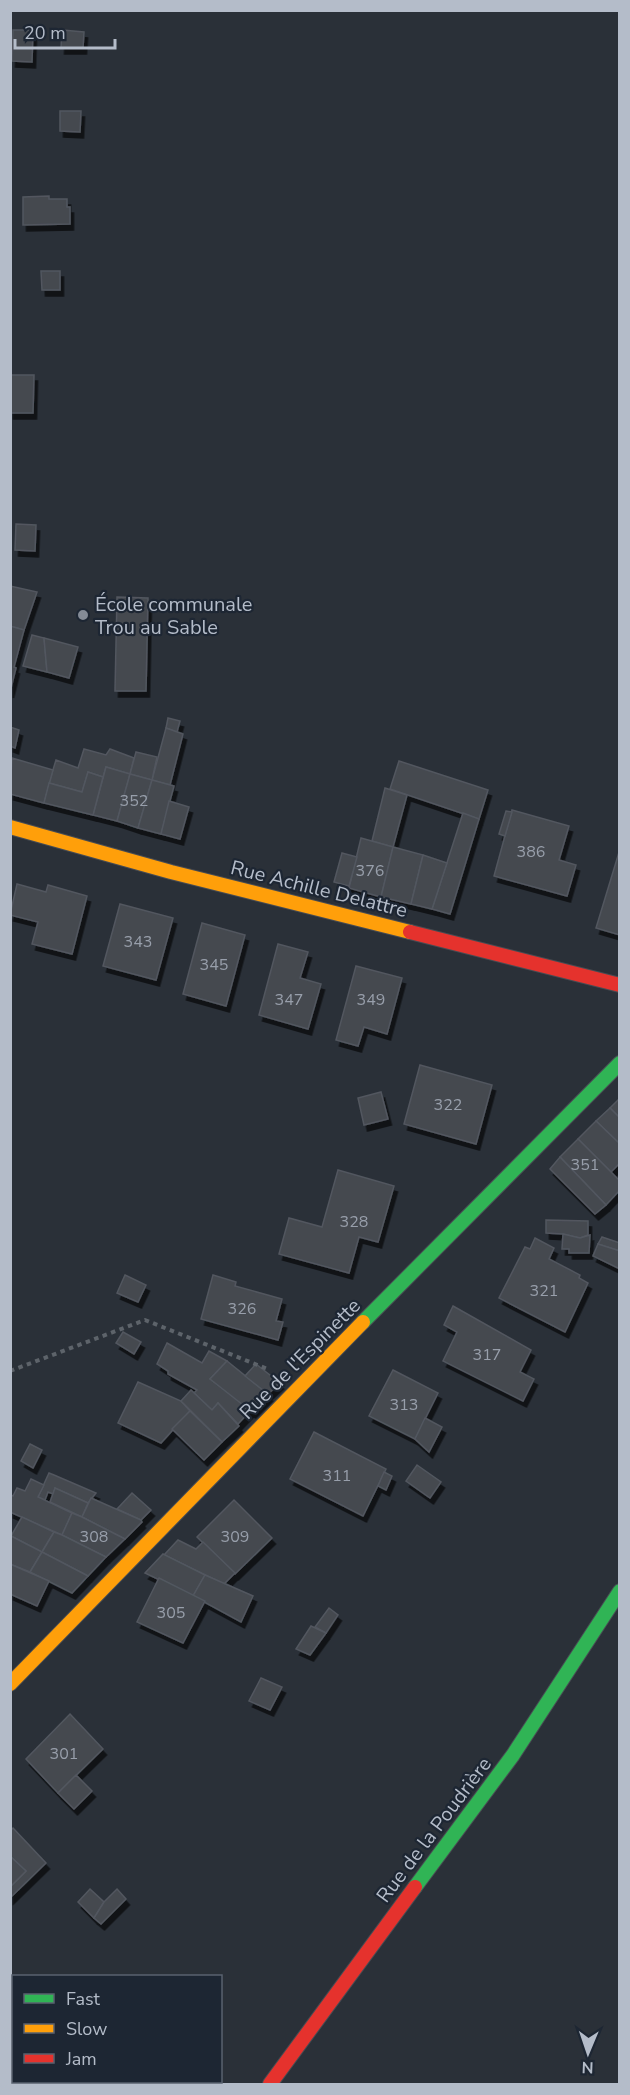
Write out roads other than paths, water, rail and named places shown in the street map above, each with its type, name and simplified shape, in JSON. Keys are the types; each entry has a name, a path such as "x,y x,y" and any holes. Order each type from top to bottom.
{"street":[{"name":"Rue Achille Delattre","path":"10,827 171,872 620,985"},
{"name":"Rue de l'Espinette","path":"10,1684 620,1063"},
{"name":"Rue de la Poudrière","path":"270,2085 513,1755 620,1591"}],"place":[{"name":"École communale Trou au Sable","path":"83,615"}]}
